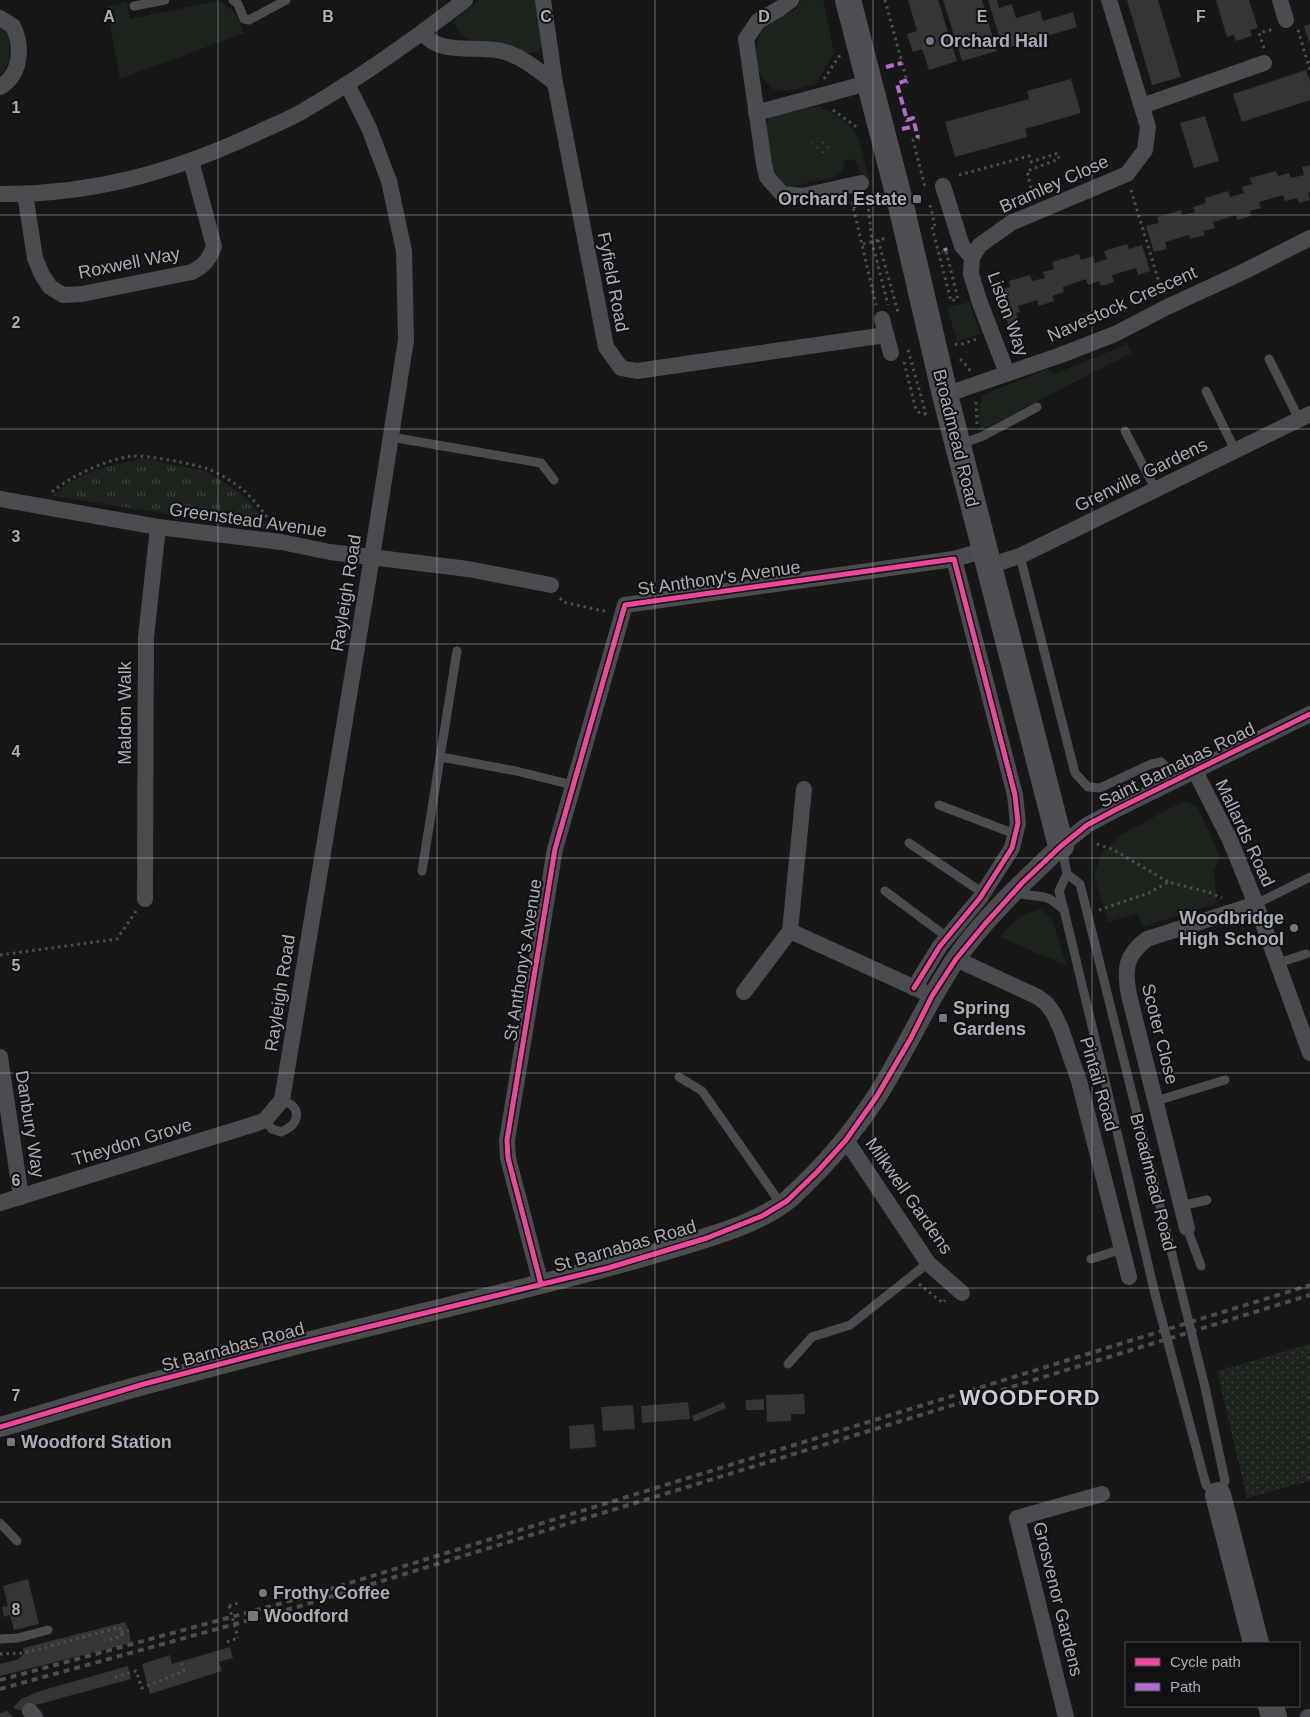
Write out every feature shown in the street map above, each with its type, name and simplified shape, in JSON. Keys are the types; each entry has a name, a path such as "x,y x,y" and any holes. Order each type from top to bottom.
{"main road":[{"name":"Broadmead Road","path":"848,0 899,197 934,402 958,446 1061,846"},
{"name":"Broadmead Road","path":"1218,1496 1256,1642"}],"street":[{"path":"0,194 25,194 104,185 151,174 212,154 301,112 347,84 423,33 465,0"},
{"name":"Fyfield Road","path":"543,0 555,83 606,347 621,368 637,371 881,321"},
{"path":"791,0 758,21 746,39 766,177 782,194 803,196 861,183"},
{"name":"Bramley Close","path":"972,257 980,245 990,236 1011,223 1126,174 1145,150 1148,127 1109,0"},
{"path":"1280,0 1291,23"},
{"path":"0,18 14,26 19,46 17,69 9,82 0,87"},
{"path":"423,33 427,39 442,46 504,52 530,65 555,83"},
{"path":"1142,106 1264,63"},
{"path":"756,112 868,83"},
{"name":"Rayleigh Road","path":"273,1111 372,557 406,340 404,251 389,181 369,128 347,84"},
{"name":"Roxwell Way","path":"25,194 35,258 50,287 63,294 91,293 192,272 209,259 214,246 192,161"},
{"name":"Liston Way","path":"943,186 962,246 972,257 971,274 1008,373"},
{"name":"Navestock Crescent","path":"934,402 1115,334 1166,307 1245,271 1310,238"},
{"path":"881,321 891,353"},
{"name":"Grenville Gardens","path":"986,558 1020,556 1304,416"},
{"name":"Greenstead Avenue","path":"0,498 158,527 281,542 330,552 468,569 551,585"},
{"name":"Maldon Walk","path":"144,899 146,637 158,527"},
{"name":"St Anthony's Avenue","path":"541,1284 508,1158 506,1140 555,849 625,605 954,559 986,558"},
{"path":"914,988 940,946 983,893 1012,848 1018,823 1014,795 954,559"},
{"name":"Saint Barnabas Road","path":"1061,846 1087,825 1310,714"},
{"name":"Mallards Road","path":"1195,772 1230,840 1249,906 1278,964 1310,1053"},
{"path":"744,992 790,931 804,789"},
{"name":"St Barnabas Road","path":"0,1427 144,1384 608,1268 707,1238 762,1216 782,1204 817,1172 846,1140 877,1096 911,1038 932,996 956,959 1013,893 1061,846"},
{"name":"Scoter Close","path":"1187,1228 1126,980 1127,966 1131,954 1137,946 1147,939 1249,906"},
{"path":"790,931 932,996"},
{"name":"Pintail Road","path":"956,959 1038,997 1047,1004 1054,1014 1061,1029 1086,1104 1129,1277"},
{"name":"Danbury Way","path":"0,1057 21,1197"},
{"name":"Theydon Grove","path":"0,1203 273,1111"},
{"name":"Milkwell Gardens","path":"846,1140 928,1263 962,1293"},
{"name":"Grosvenor Gardens","path":"1066,1717 1017,1518 1102,1494"}],"lane":[{"path":"134,6 165,0"},
{"path":"233,0 238,4 244,19 249,20 286,0"},
{"path":"1269,359 1304,416"},
{"path":"1206,391 1235,450"},
{"path":"958,446 983,436 1037,407"},
{"path":"1125,431 1156,490"},
{"path":"391,437 541,463 554,480"},
{"path":"1020,556 1075,773 1088,787 1100,788 1151,764 1161,762 1170,770 1175,781"},
{"path":"422,872 457,651"},
{"path":"441,757 516,771 573,785"},
{"path":"939,805 1015,834"},
{"path":"910,843 983,893"},
{"name":"Broadmead Road","path":"1061,846 1067,874 1059,891 1100,1055 1155,1294 1206,1485 1218,1496 1226,1481 1205,1387 1080,884 1067,874"},
{"path":"1249,906 1310,878"},
{"path":"886,891 947,937"},
{"path":"1013,893 1050,900 1064,910"},
{"path":"1278,964 1306,954"},
{"path":"679,1076 702,1091 782,1204"},
{"path":"1156,1101 1226,1080"},
{"path":"1182,1206 1207,1200"},
{"path":"1187,1228 1201,1266"},
{"path":"1091,1259 1122,1249"},
{"path":"788,1364 812,1337 850,1325 928,1263"},
{"path":"0,1523 17,1541"},
{"path":"0,1638 18,1638 48,1630"}],"path":[{"path":"885,0 908,85"},
{"path":"1264,63 1268,62 1259,33 1291,23 1310,70"},
{"path":"838,46 840,54 824,77 829,108 858,126 860,133"},
{"path":"920,138 913,140 926,188"},
{"path":"959,175 1029,156 1031,162 1058,153 1059,159 1027,171 1037,211"},
{"path":"1126,174 1166,307"},
{"path":"842,187 844,197 852,202 881,321"},
{"path":"928,198 936,226 951,301 958,299 946,251 942,252"},
{"path":"926,229 936,226"},
{"path":"885,230 889,247"},
{"path":"863,244 887,238"},
{"path":"878,240 886,268 890,267"},
{"path":"954,344 959,345 992,334"},
{"path":"926,414 934,402"},
{"path":"36,505 60,485 92,467 132,456 151,457 209,469 241,488 277,530 281,542"},
{"path":"551,585 563,602 622,615"},
{"path":"1096,844 1114,850 1168,882 1212,893 1249,906"},
{"path":"1104,908 1149,893 1168,882"},
{"path":"0,955 118,939 144,899"},
{"path":"227,1642 238,1638 229,1606 239,1603"},
{"path":"0,1654 24,1653 120,1626 122,1636 105,1641"},
{"path":"121,1632 129,1631"},
{"path":"115,1677 136,1671 142,1688 184,1670 181,1661"}],"green space":[{"path":"479,0 539,0 543,46 537,52 528,53 471,40 465,36 458,30 455,21 460,13"},
{"path":"802,0 823,0 834,52 816,84 792,90 776,90 771,87 759,71 756,56 758,41 764,26 795,10"},
{"path":"217,1 235,13 244,33 120,79 107,7 127,2 130,19"},
{"path":"0,28 9,36 9,59 4,73 0,75"},
{"path":"819,106 843,120 856,134 869,178 862,178 855,159 844,161 843,170 834,177 789,187 777,182 767,140 766,131 769,116"},
{"path":"818,138 828,140 830,152 826,155 818,156 810,145"},
{"path":"969,302 980,334 957,341 947,308"},
{"path":"1128,344 1131,353 981,430 978,415 982,395 1048,369 1054,374"},
{"path":"144,458 207,472 238,491 259,513 270,530 53,496 62,488 84,475"},
{"path":"1184,801 1197,806 1220,856 1214,870 1217,903 1143,927 1138,913 1108,922 1094,877 1101,854 1120,835"},
{"path":"1041,909 1052,919 1067,966 1000,937 1018,919 1027,913"},
{"path":"1310,1344 1310,1481 1247,1498 1217,1371"}],"building":[{"name":"Orchard Hall","path":"908,0 938,0 957,61 929,70 922,49 913,52 907,34 917,31"},
{"path":"943,0 982,0 997,51 962,61"},
{"path":"988,0 997,0 999,8 1012,4 1016,18 1040,11 1043,21 1073,12 1077,27 1003,49"},
{"path":"1127,0 1158,0 1181,77 1152,85"},
{"path":"1216,0 1249,0 1258,28 1250,30 1252,36 1236,41 1234,35 1227,37"},
{"path":"1310,24 1310,45 1304,26"},
{"path":"1306,70 1310,81 1310,100 1242,122 1233,94"},
{"path":"1071,79 1081,113 1025,129 1027,137 955,157 945,122 1029,99 1027,91"},
{"path":"1205,116 1219,161 1194,168 1180,123"},
{"path":"1310,165 1310,192 1308,193 1310,200 1299,203 1297,198 1285,201 1283,195 1259,202 1261,208 1250,211 1251,216 1237,220 1236,215 1213,222 1215,228 1203,231 1205,235 1190,239 1189,235 1165,242 1167,249 1154,252 1146,226 1159,223 1157,217 1181,210 1182,215 1195,212 1193,207 1206,203 1205,198 1228,191 1230,197 1244,193 1242,187 1252,184 1250,178 1276,171 1278,176 1289,173 1291,178 1304,175 1302,167"},
{"path":"1127,244 1129,249 1142,245 1150,271 1138,275 1136,268 1112,275 1114,282 1101,286 1099,281 1088,285 1086,279 1063,287 1064,292 1052,296 1054,301 1039,306 1037,300 1018,306 1020,312 1016,313 1020,324 1009,327 998,291 1010,287 1009,281 1030,275 1032,281 1045,278 1043,272 1054,269 1052,262 1079,254 1081,260 1093,256 1095,263 1107,259 1104,251"},
{"path":"804,1394 805,1414 791,1414 791,1421 767,1422 766,1395"},
{"path":"764,1399 764,1410 746,1410 746,1400"},
{"path":"688,1402 690,1419 642,1423 641,1406"},
{"path":"724,1402 726,1408 694,1422 692,1416"},
{"path":"633,1405 635,1429 603,1431 601,1407"},
{"path":"594,1424 596,1447 570,1449 569,1426"},
{"path":"28,1579 39,1624 14,1630 10,1615 4,1617 2,1607 8,1606 3,1586"},
{"path":"125,1622 131,1643 0,1676 0,1664 19,1659 24,1653 23,1648"},
{"name":"Woodford","path":"230,1647 233,1658 219,1662 222,1671 150,1694 142,1664 170,1655 172,1664"},
{"path":"128,1666 131,1679 36,1705 23,1711 13,1708 21,1699 40,1691"},
{"path":"7,1711 13,1717 0,1717 0,1713"}],"railway":[{"path":"0,1680 301,1598 1310,1285"},
{"path":"0,1689 304,1605 1310,1295"}],"marked path":[{"path":"886,67 902,63"},
{"path":"907,80 897,84 907,120 913,118 918,138"},
{"path":"902,129 915,126"},
{"path":"853,206 869,202"}],"cycle path":[{"path":"541,1284 508,1158 507,1140 555,849 625,605 954,559 1015,795 1018,823 1012,848 980,898 940,946 914,988"},
{"path":"0,1427 144,1384 608,1268 707,1238 762,1216 787,1201 846,1140 877,1096 911,1038 932,996 956,959 1022,883 1061,846 1087,825 1117,809 1310,714"}],"place":[{"name":"Orchard Hall","path":"930,41"},
{"name":"Orchard Estate","path":"917,199"},
{"name":"Woodbridge High School","path":"1294,928"},
{"name":"Spring Gardens","path":"943,1018"},
{"name":"Woodford Station","path":"11,1442"},
{"name":"Frothy Coffee","path":"263,1593"},
{"name":"Woodford","path":"253,1616"}],"district":[{"name":"WOODFORD","path":"1030,1397"}]}
